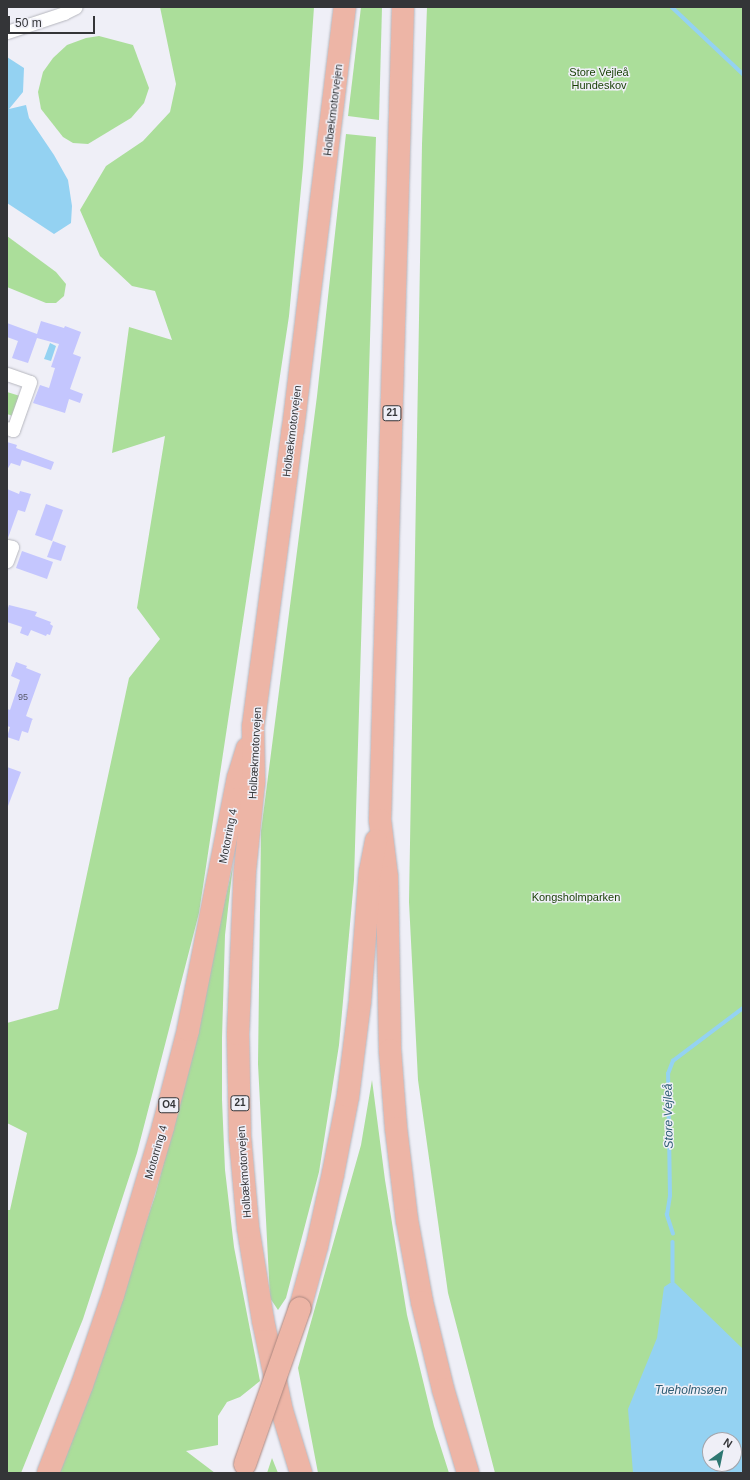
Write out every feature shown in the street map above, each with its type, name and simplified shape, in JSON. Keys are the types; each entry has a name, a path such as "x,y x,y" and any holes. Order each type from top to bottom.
{"highway":[{"name":"Holbækmotorvejen","path":"301,1473 282,1411 262,1320 248,1227 240,1138 238,1026 245,870 254,782 253,727 293,429 345,7"},
{"name":"21","path":"403,7 380,820 387,877 390,1050 396,1128 407,1220 422,1302 443,1389 468,1473"},
{"name":"Motorring 4","path":"48,1473 82,1385 113,1295 163,1127 188,1030 238,778 253,727"},
{"path":"243,1468 300,1308 317,1246 334,1174 348,1096 360,1001 370,872 380,820"}],"street":[{"path":"7,32 64,13 76,7"},
{"path":"7,374 30,382 13,430 7,428"},
{"path":"7,546 12,547 7,561"}],"green space":[{"path":"160,7 314,7 303,167 289,316 199,913 137,1153 83,1319 21,1473 7,1473 7,1210 10,1210 27,1133 7,1123 7,1023 58,1009 129,678 160,639 137,608 165,436 112,453 129,327 172,340 155,291 132,286 100,256 80,210 106,166 143,141 170,112 176,84"},
{"path":"361,7 382,7 379,120 348,116"},
{"name":"Kongsholmparken","path":"427,7 743,7 743,1473 495,1473 448,1293 418,1080 409,902 422,144"},
{"path":"99,36 133,45 149,88 144,103 131,118 88,144 73,143 63,137 41,109 38,92 43,72 53,58 67,45 86,38"},
{"path":"346,134 376,137 354,880 339,1045 319,1172 286,1298 278,1310 270,1298 258,1064 261,831 317,396"},
{"path":"7,236 56,272 66,284 64,296 56,303 46,303 7,287"},
{"path":"7,392 20,396 13,416 7,414"},
{"path":"233,865 225,935 222,1038 222,1100 225,1170 234,1247 260,1381 240,1397 227,1402 218,1416 218,1445 186,1451 215,1473 59,1473 155,1196 171,1135"},
{"path":"372,1080 385,1180 407,1315 434,1426 449,1473 318,1473 298,1368 361,1145"},
{"path":"272,1458 278,1473 267,1473"}],"water":[{"path":"7,57 24,68 23,92 9,109 26,105 29,118 54,155 68,180 72,206 71,223 54,234 7,203"},
{"path":"50,343 56,346 51,361 44,359"},
{"name":"Tueholmsøen","path":"673,1281 743,1349 743,1473 633,1473 628,1409 657,1338 664,1287"}],"building":[{"path":"41,321 64,328 65,326 81,332 73,354 81,357 70,389 83,394 80,403 69,399 65,413 33,403 40,385 49,388 55,368 51,367 59,344 37,338 28,363 12,358 18,341 7,337 7,323 37,334"},
{"path":"7,442 17,445 16,448 54,462 51,470 22,460 20,466 11,463 7,470"},
{"path":"7,489 19,494 20,491 31,494 25,512 18,510 8,538"},
{"path":"46,504 63,510 52,541 35,535"},
{"path":"53,541 66,546 61,561 47,557"},
{"path":"22,551 53,562 47,579 16,568"},
{"path":"9,605 37,612 35,616 51,622 50,624 53,626 50,635 47,634 46,636 31,630 28,636 20,633 22,627 7,622 7,611"},
{"path":"16,662 41,674 26,716 33,719 28,733 22,731 19,741 7,737 10,727 7,726 7,709 10,710 20,680 11,676"},
{"path":"7,767 21,772 8,806 7,806"}],"waterway":[{"name":"Store Vejleå","path":"672,7 743,74"},
{"name":"Store Vejleå","path":"673,1234 667,1215 670,1196 668,1074 673,1061 743,1008"},
{"name":"Store Vejleå","path":"673,1242 673,1281"}],"park label":[{"name":"Store Vejleå Hundeskov","path":"599,79"}]}
